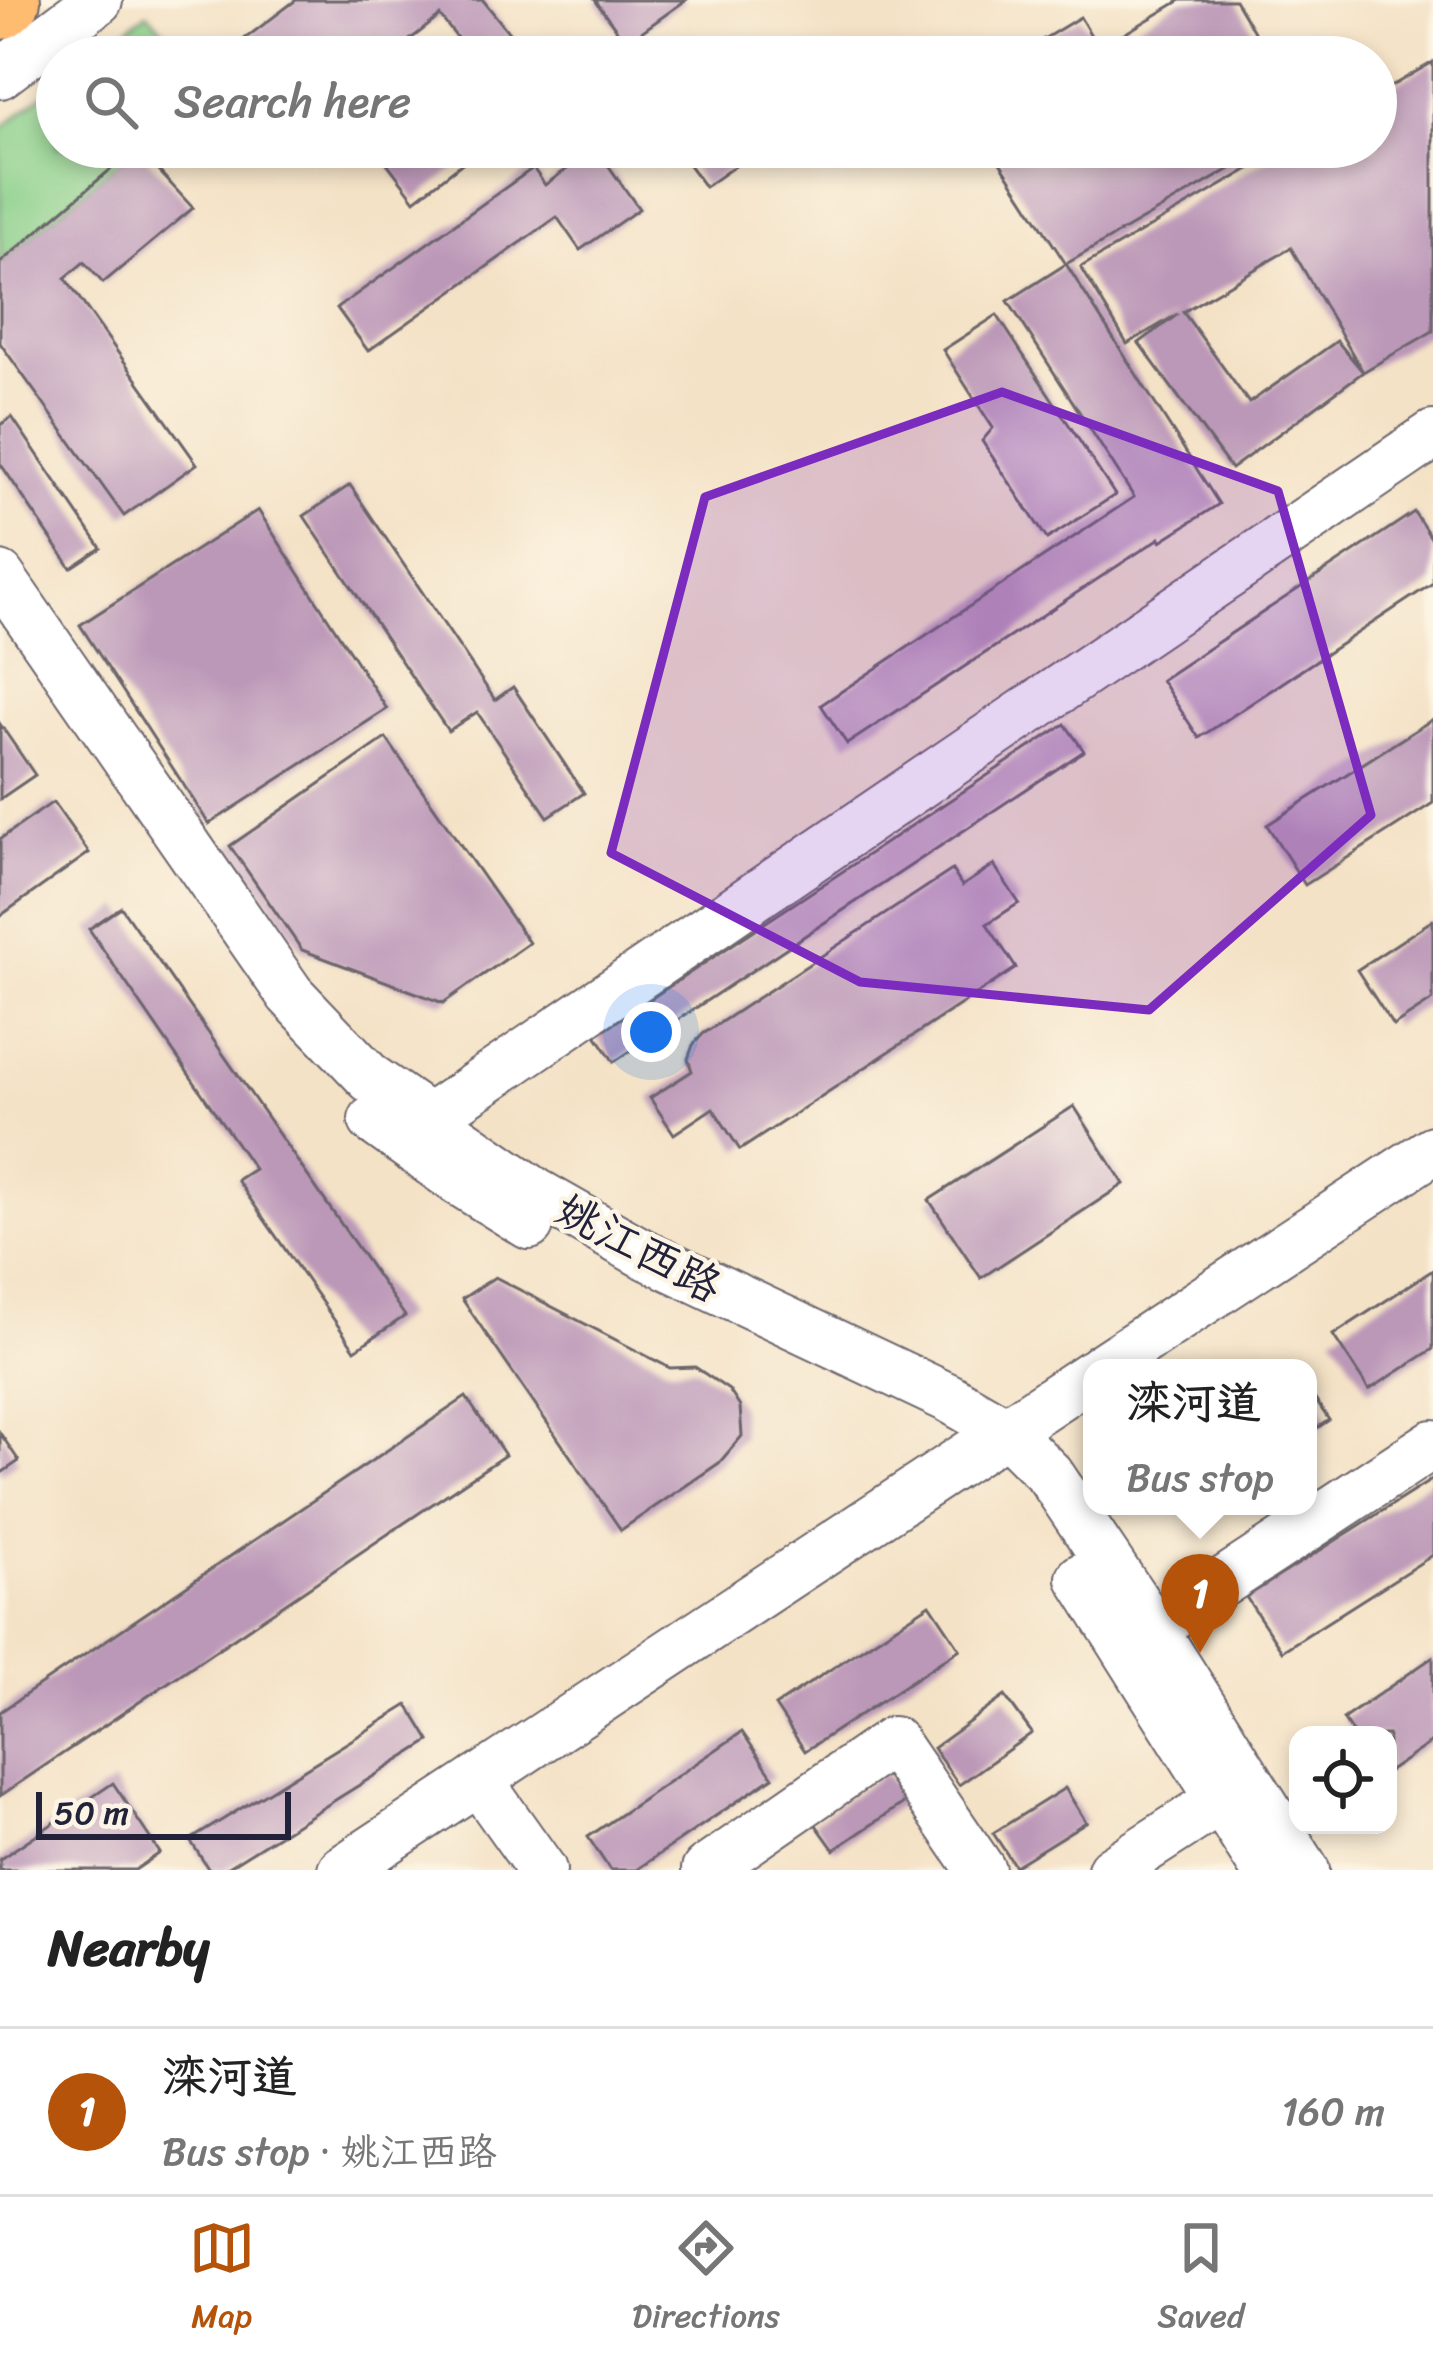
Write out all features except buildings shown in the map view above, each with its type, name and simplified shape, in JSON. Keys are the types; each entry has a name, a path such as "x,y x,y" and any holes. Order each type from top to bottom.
{"highway":[{"path":"0,6 7,0"}],"street":[{"path":"50,36 98,0"},
{"path":"0,74 36,47"},
{"path":"428,1119 1433,435"},
{"name":"姚江西路","path":"0,576 290,994 370,1078 535,1192 642,1253 949,1398 993,1439 1234,1792 1306,1870"},
{"name":"姚江西路","path":"0,631 256,1000 355,1107 460,1182 548,1236 709,1319 993,1439 1050,1475 1153,1628 1234,1792 1265,1870"},
{"path":"1115,1359 1433,1150"},
{"path":"342,1870 1083,1380"},
{"path":"1153,1628 1433,1444"},
{"path":"706,1870 893,1742 981,1870"},
{"path":"478,1780 542,1870"},
{"path":"1112,1870 1234,1792"}],"highlighted area":[{"path":"1002,392 1278,491 1371,815 1149,1010 860,982 611,853 705,497"}],"green space":[{"path":"147,13 169,36 118,36"},
{"path":"36,101 36,168 112,168 0,263 0,129"}],"place":[{"name":"滦河道","path":"1200,1653"}]}
